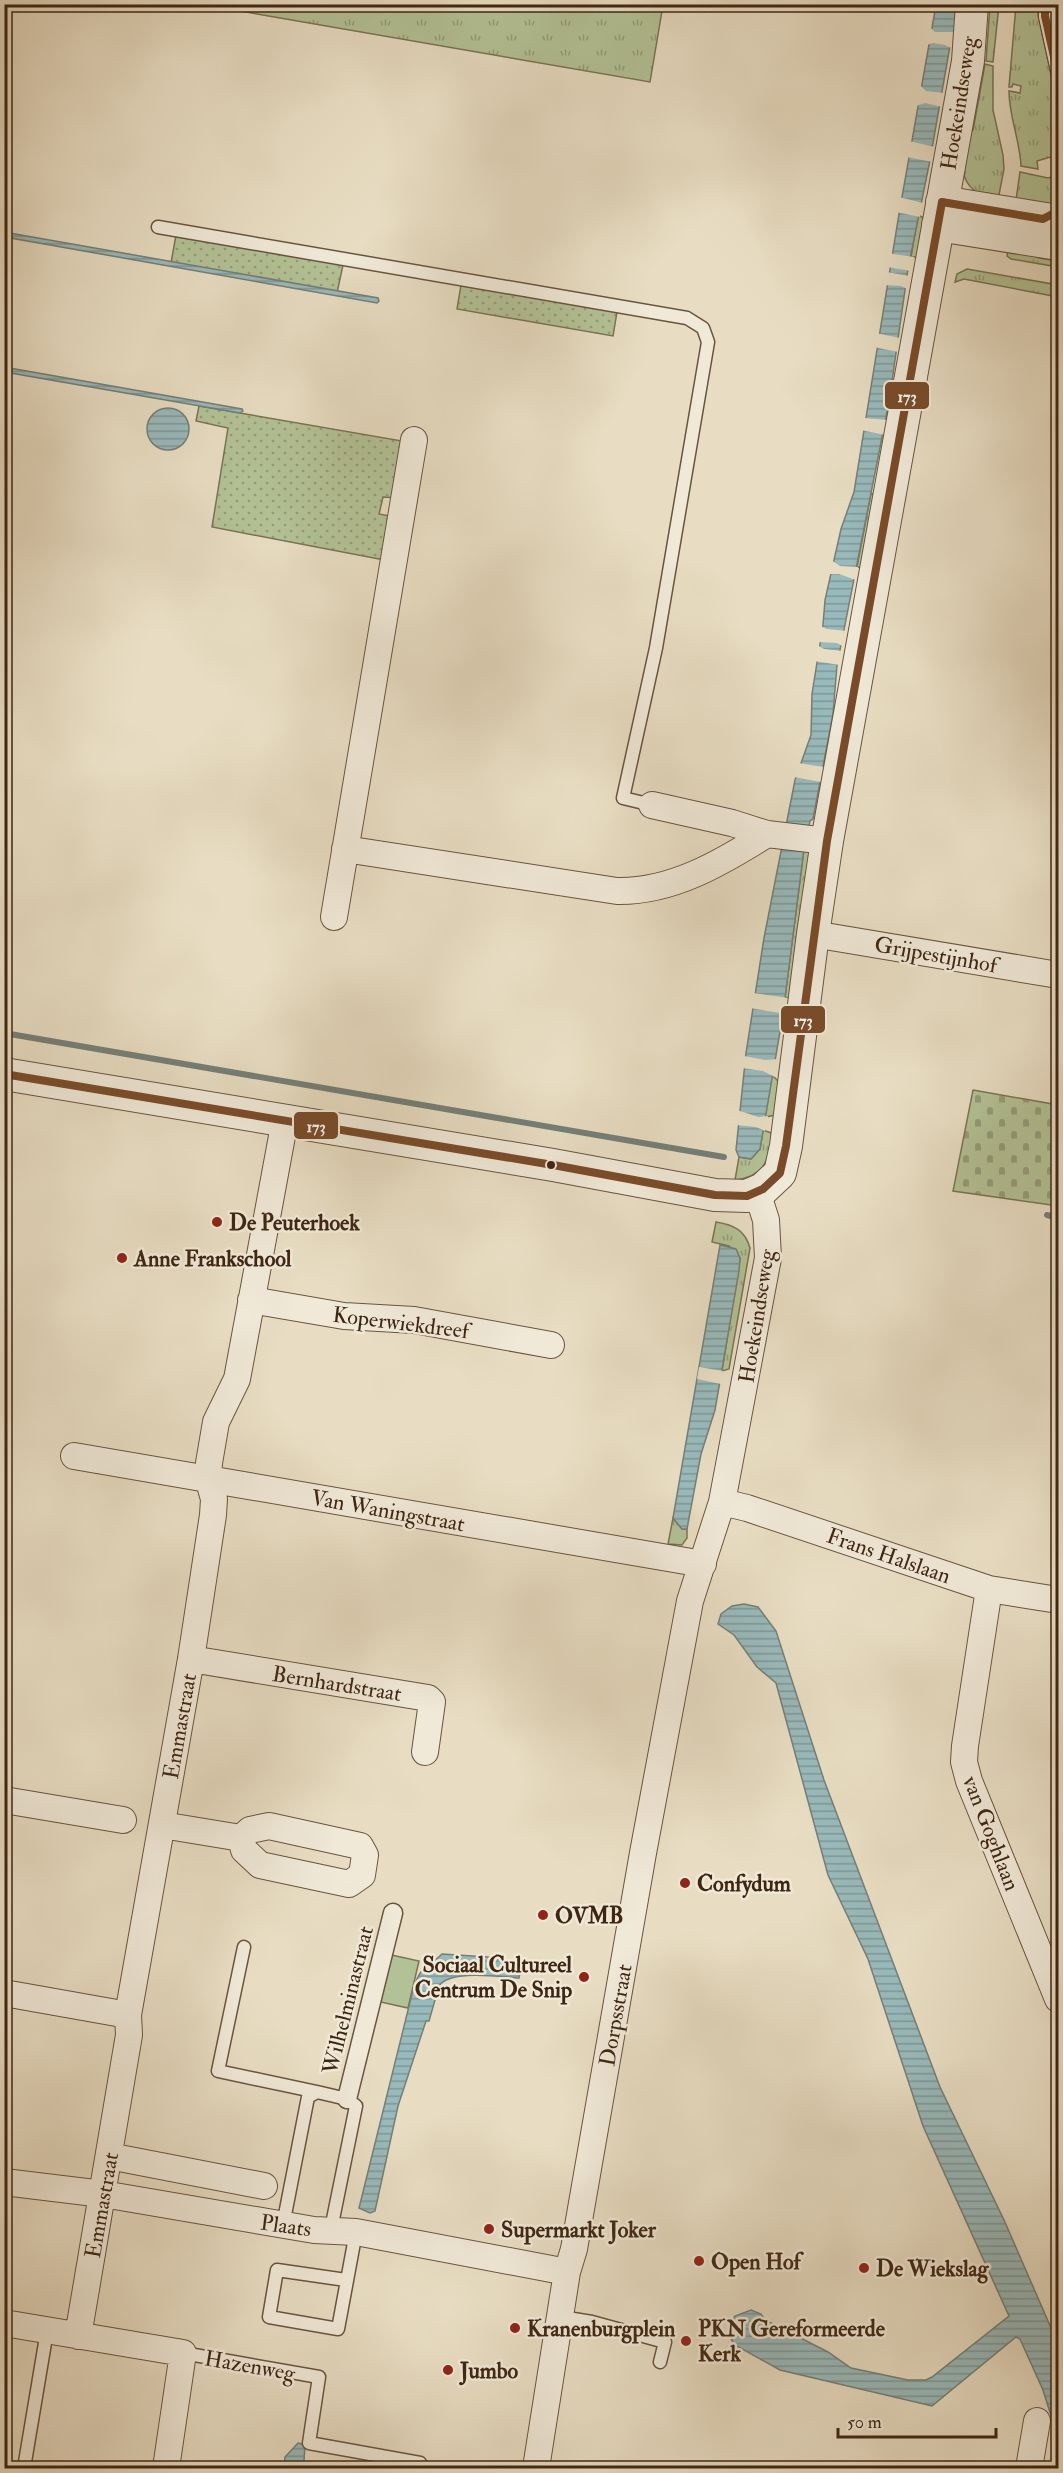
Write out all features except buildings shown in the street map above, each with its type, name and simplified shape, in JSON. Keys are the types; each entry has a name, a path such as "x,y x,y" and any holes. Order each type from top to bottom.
{"street":[{"name":"Hoekeindseweg","path":"703,1564 722,1502 768,1258 766,1220 757,1192 772,1182 780,1173 813,934 820,840 968,61 972,4"},
{"name":"Hoekeindseweg","path":"940,214 1055,224"},
{"path":"334,918 414,440"},
{"path":"652,805 773,835 820,840"},
{"path":"345,849 617,891 642,892 696,875 773,835"},
{"name":"Grijpestijnhof","path":"813,934 1059,975"},
{"path":"4,1074 285,1119 715,1195 747,1196 757,1192"},
{"name":"Emmastraat","path":"78,2336 129,2035 128,2014 191,1659 213,1515 214,1499 208,1478 216,1422 237,1379 285,1119"},
{"name":"Koperwiekdreef","path":"251,1300 344,1316 414,1320 551,1345"},
{"name":"Van Waningstraat","path":"74,1456 703,1564"},
{"name":"Frans Halslaan","path":"722,1502 747,1508 989,1589 1059,1600"},
{"name":"Dorpsstraat","path":"536,2469 567,2272 574,2249 643,1853 690,1601 694,1582 703,1564"},
{"name":"van Goghlaan","path":"989,1589 964,1762 969,1781 1059,1999"},
{"name":"Bernhardstraat","path":"191,1659 428,1698 432,1702 425,1752"},
{"path":"4,1800 123,1820"},
{"path":"162,1825 241,1838"},
{"name":"Wilhelminastraat","path":"347,2099 393,1913"},
{"path":"4,1993 128,2014"},
{"name":"Plaats","path":"109,2156 264,2186"},
{"name":"Plaats","path":"4,2182 103,2194 314,2230 344,2231 567,2272"},
{"name":"Hazenweg","path":"4,2323 183,2353"},
{"path":"166,2469 183,2353"},
{"path":"1029,2469 1037,2421"}],"lane":[{"path":"1045,4 1045,16 1059,75"},
{"path":"158,227 687,318 703,328 708,342 656,648 623,798 652,805"},
{"path":"244,1947 218,2072 316,2092"},
{"name":"Wilhelminastraat","path":"283,2225 308,2097 316,2092 347,2099 356,2106 344,2231"},
{"path":"344,2231 346,2280"},
{"name":"Plaats","path":"277,2270 346,2280 338,2329 269,2317 277,2270"},
{"path":"561,2317 592,2322 665,2342 660,2362"},
{"path":"24,2469 47,2331"},
{"name":"Hazenweg","path":"183,2353 319,2377 309,2443 420,2463"}],"green space":[{"path":"205,5 663,5 650,82"},
{"path":"990,5 999,5 993,62 986,61"},
{"path":"1016,5 1041,5 1058,89 1053,91 1058,116 1054,118 1058,130 1058,158 1057,155 1037,161 1038,169 1021,166 1011,110 1009,91 1020,93 1021,86 1013,84 1009,87"},
{"path":"985,64 993,66 993,110 1003,155 1004,169 997,205 969,186 962,163 963,138 973,130"},
{"path":"1020,172 1048,178 1058,175 1058,204 1050,208 1015,207"},
{"path":"918,215 929,221 922,257 911,257"},
{"path":"176,235 343,265 337,293 171,263"},
{"path":"1009,243 1039,258 1058,261 1058,267 1011,259 1007,256"},
{"path":"967,269 1058,285 1058,297 964,279 955,282 957,274"},
{"path":"461,285 617,312 613,336 457,309"},
{"path":"199,406 408,442 399,498 383,497 379,514 395,517 384,558 379,559 212,527 228,428 196,421"},
{"path":"871,493 879,497 866,568 857,567"},
{"path":"804,849 816,858 791,999 785,997"},
{"path":"772,1075 780,1083 776,1115 765,1117"},
{"path":"973,1090 1058,1105 1058,1206 953,1191"},
{"path":"763,1130 774,1134 764,1166 753,1175 735,1180 739,1157 751,1159 760,1149"},
{"path":"716,1222 738,1229 750,1248 729,1369 722,1371 740,1258 729,1246 712,1242"},
{"path":"673,1518 682,1529 687,1529 687,1538 682,1545 668,1544"},
{"path":"387,1954 419,1961 408,2008 376,2001"}],"water":[{"path":"936,5 958,5 956,31 953,33 950,46 908,269 889,402 837,665 833,714 813,819 810,821 804,849 783,1014 760,1149 751,1159 739,1157 736,1150 746,1053 764,938 795,780 811,735 812,694 825,600 841,529 854,492"},
{"path":"4,232 378,298 379,301 377,303 5,237"},
{"path":"4,367 243,411 240,413 5,372"},
{"path":"168,408 183,414 189,429 183,444 168,450 153,444 147,429 153,414"},
{"path":"720,1245 736,1249 740,1258 739,1271 715,1410 701,1454 687,1529 682,1529 673,1518"},
{"path":"744,1604 758,1607 776,1631 824,1780 940,2087 1004,2220 1058,2344 1058,2438 1043,2390 1020,2339 1016,2337 932,2406 780,2370 735,2345 731,2338 730,2327 735,2316 751,2310 761,2314 765,2320 828,2352 851,2368 908,2380 926,2380 1009,2316 923,2126 868,1959 828,1875 776,1683 757,1667 734,1635 718,1624 721,1614 732,1606"},
{"path":"442,1954 488,1957 522,1963 519,1978 453,1977 439,1986 429,2021 426,2021 398,2106 375,2211 370,2213 359,2208 413,1990 421,1972"},
{"path":"298,2443 305,2445 301,2468 284,2468 285,2457"}],"pier":[{"path":"929,26 935,32 957,32 953,49 933,43 926,45"},
{"path":"920,85 926,91 944,93 942,107 925,103 916,106"},
{"path":"909,141 935,147 933,162 906,157"},
{"path":"899,197 923,203 920,217 896,212"},
{"path":"890,252 914,257 911,271 887,267"},
{"path":"886,272 910,276 909,290 901,286 884,285"},
{"path":"876,333 900,338 898,352 874,347"},
{"path":"864,418 888,420 885,435 861,430"},
{"path":"831,560 840,566 858,567 856,580 839,574 828,574"},
{"path":"820,626 847,631 844,647 837,643 817,642"},
{"path":"817,645 824,649 843,651 840,665 814,661"},
{"path":"798,763 824,767 821,782 794,777"},
{"path":"753,993 788,998 786,1014 750,1008"},
{"path":"744,1056 765,1060 778,1059 775,1077 763,1071 742,1068"},
{"path":"737,1110 758,1117 768,1116 765,1131 756,1127 736,1125"},
{"path":"699,1367 723,1371 721,1384 697,1379"}],"waterway":[{"path":"4,1033 724,1157"},
{"path":"1047,1215 1058,1218"}],"transit line":[{"name":"173","path":"1045,4 1045,16 1058,75"},
{"name":"173","path":"4,1074 553,1165 715,1195 747,1196 763,1189 780,1173 786,1146 827,841 942,202 1043,219 1058,211"}],"place":[{"name":"De Peuterhoek","path":"217,1222"},
{"name":"Anne Frankschool","path":"122,1258"},
{"name":"Confydum","path":"685,1883"},
{"name":"OVMB","path":"543,1915"},
{"name":"Sociaal Cultureel Centrum De Snip","path":"584,1977"},
{"name":"Supermarkt Joker","path":"489,2229"},
{"name":"Open Hof","path":"699,2261"},
{"name":"De Wiekslag","path":"864,2268"},
{"name":"Kranenburgplein","path":"515,2328"},
{"name":"PKN Gereformeerde Kerk","path":"686,2341"},
{"name":"Jumbo","path":"448,2370"}]}
